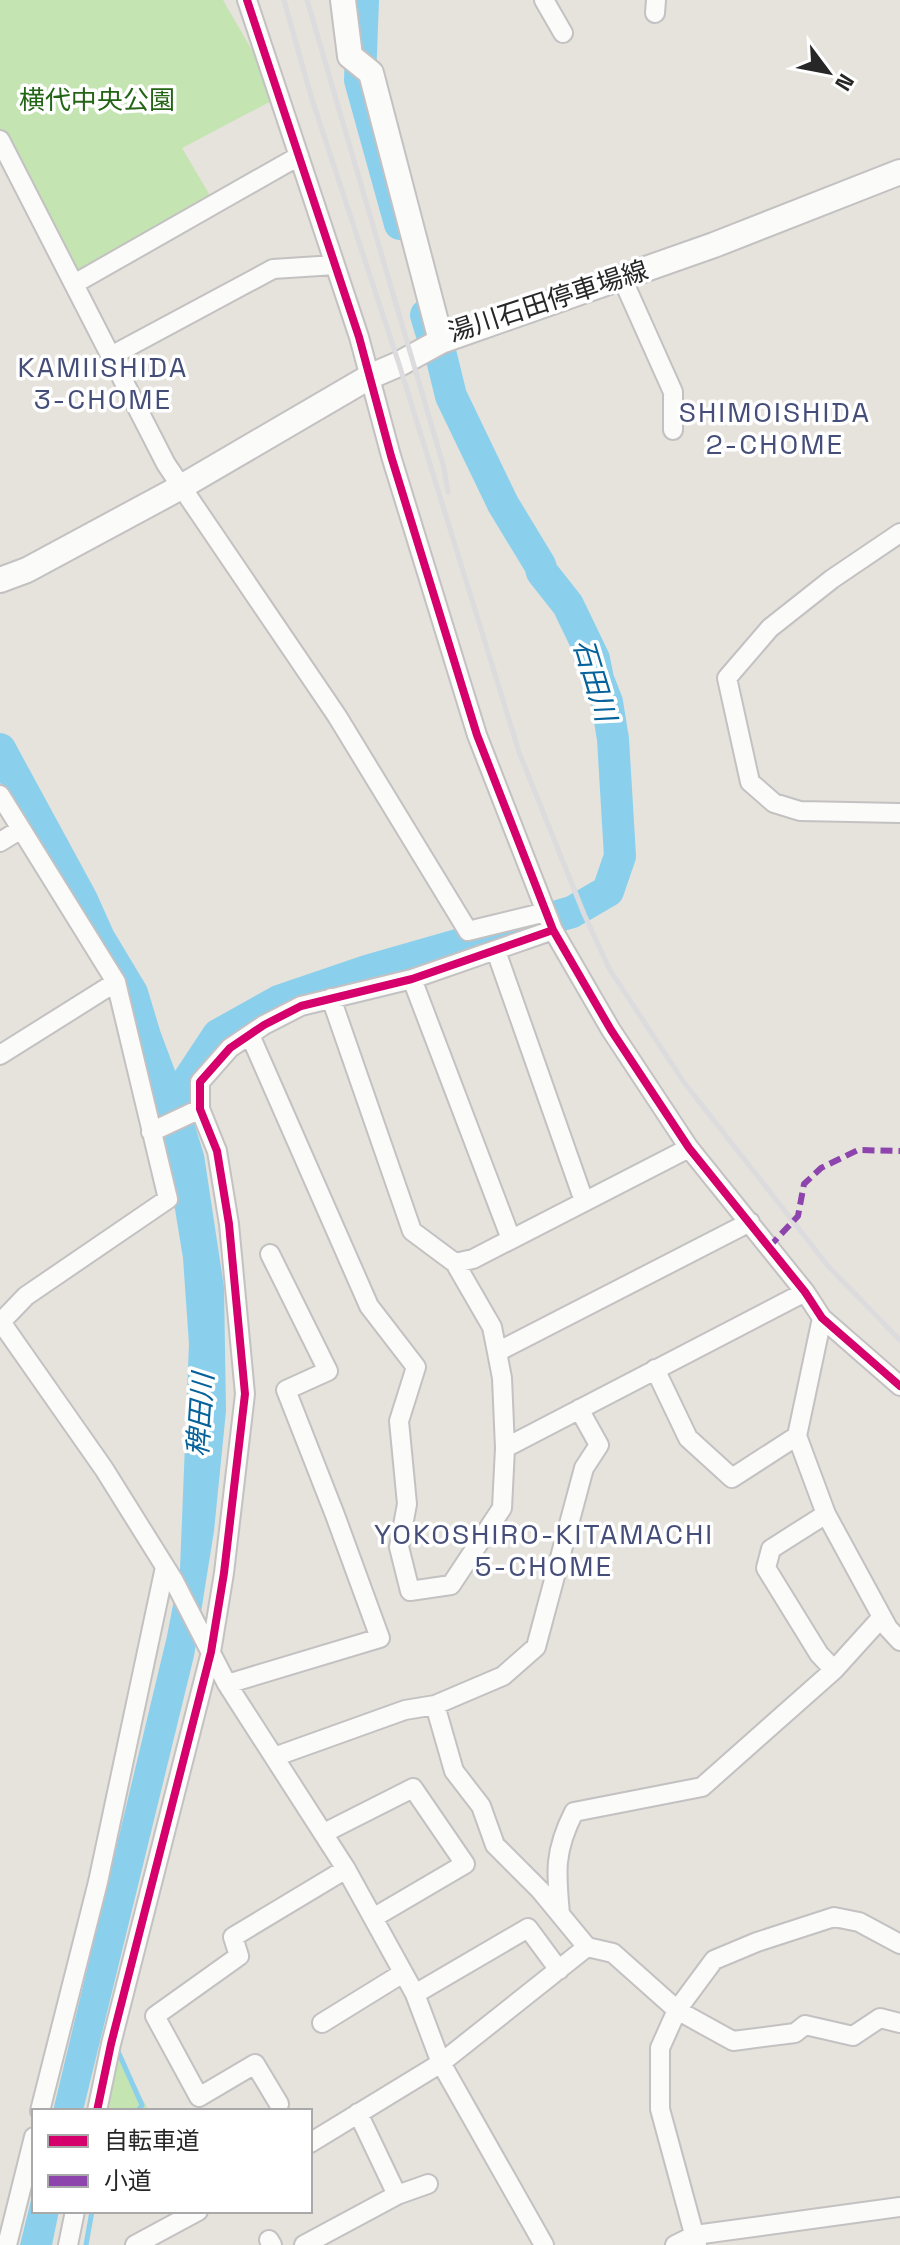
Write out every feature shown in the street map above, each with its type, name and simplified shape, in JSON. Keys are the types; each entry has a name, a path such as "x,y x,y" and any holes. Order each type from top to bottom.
{"main road":[{"name":"湯川石田停車場線","path":"343,0 350,56 371,73 441,341 622,278 900,172"},
{"path":"0,580 27,570 181,487 371,376 441,341"}],"street":[{"path":"247,0 371,376 391,456 477,735 553,930 611,1030 689,1148 805,1292 822,1318 900,1386"},
{"path":"544,0 563,33"},
{"path":"0,140 166,464 337,716 468,931 546,912"},
{"path":"74,284 299,156"},
{"path":"111,356 273,269 335,265"},
{"path":"622,278 673,392 673,430"},
{"path":"900,533 832,579 770,628 727,678 750,782 774,803 800,811 900,813"},
{"path":"0,795 116,982 168,1199 26,1296 0,1322 104,1469 169,1574 227,1684 346,1869 415,1994 441,2063 544,2245"},
{"path":"0,842 21,829"},
{"path":"97,2109 209,1647 224,1573 245,1394 229,1224 217,1151 200,1109 200,1082 230,1048 264,1025 301,1006 412,979 553,930"},
{"path":"496,951 584,1201"},
{"path":"412,979 511,1239"},
{"path":"0,1055 116,982"},
{"path":"250,1035 369,1306 416,1367 399,1421 407,1504 399,1547 410,1591 451,1585 502,1508 505,1448 502,1378 492,1327 455,1263 412,1231 331,998"},
{"path":"151,1132 200,1109"},
{"path":"455,1263 473,1259 689,1148"},
{"path":"497,1352 750,1222"},
{"path":"227,1684 380,1638 286,1390 328,1371 270,1254"},
{"path":"505,1448 805,1292"},
{"path":"822,1318 797,1436 826,1514 882,1617 900,1641"},
{"path":"655,1369 688,1438 732,1478 797,1436"},
{"path":"274,1757 405,1710 435,1705 503,1676 536,1647 584,1468 599,1445 579,1409"},
{"path":"826,1514 771,1549 766,1568 819,1654 834,1670"},
{"path":"41,2109 98,1882 169,1574"},
{"path":"560,1914 556,1874 560,1839 574,1812 702,1787 834,1670 882,1617"},
{"path":"435,1705 454,1771 481,1806 495,1845 540,1890 587,1947 613,1953 677,2010 733,2041 795,2033 805,2025 853,2036 880,2018 900,2023"},
{"path":"324,1833 413,1788 465,1864 373,1918"},
{"path":"279,2104 255,2064 199,2097 155,2016 239,1956 233,1937 346,1869"},
{"path":"696,2240 660,2109 660,2048 677,2010 714,1960 757,1942 834,1917 859,1922 900,1944"},
{"path":"415,1994 528,1928 559,1970"},
{"path":"312,2142 441,2063 587,1947"},
{"path":"322,2023 403,1973"},
{"path":"358,2113 397,2195"},
{"path":"7,2245 32,2145"},
{"path":"304,2245 397,2195 428,2184"},
{"path":"675,2245 900,2207"},
{"path":"68,2245 75,2213"},
{"path":"135,2245 194,2213"}],"green space":[{"name":"横代中央公園","path":"0,0 223,0 279,97 182,148 215,204 74,284 0,140"},
{"path":"114,2049 148,2109 101,2109"}],"water":[{"path":"178,1100 188,1103 204,1155 224,1287 226,1411 214,1531 194,1656 83,2109 53,2109 167,1636 180,1569 189,1344 183,1258 160,1118 165,1108"},
{"path":"32,2196 32,2213 59,2213 52,2245 20,2245"}],"waterway":[{"name":"石田川","path":"363,0 360,80 400,224"},
{"name":"石田川","path":"177,1119 185,1085 218,1035 279,1001 367,971 572,912 608,891 620,856 613,739 607,702 594,659 568,605 542,572 503,504 451,396 438,343 433,338 426,315"},
{"name":"稗田川","path":"0,749 82,900 99,938 132,993 178,1124"},
{"path":"116,2047 142,2105 139,2109"},
{"path":"86,2245 92,2213"}],"railway":[{"path":"284,0 311,96 399,364 519,752 584,914 610,970 683,1081 828,1266 900,1340"},
{"path":"307,0 444,468 448,492"}],"marked path":[{"path":"769,1247 798,1216 804,1184 821,1168 858,1150 900,1151"}],"cycle path":[{"path":"247,0 359,337 391,456 477,735 553,930 611,1030 689,1148 805,1292 822,1318 900,1386"},
{"path":"97,2109 111,2044 211,1652 224,1573 245,1394 229,1224 217,1151 200,1109 200,1082 230,1048 264,1025 301,1006 412,979 553,930"}],"district":[{"name":"KAMIISHIDA 3-CHOME","path":"103,383"},
{"name":"SHIMOISHIDA 2-CHOME","path":"775,428"},
{"name":"YOKOSHIRO-KITAMACHI 5-CHOME","path":"544,1550"}]}
